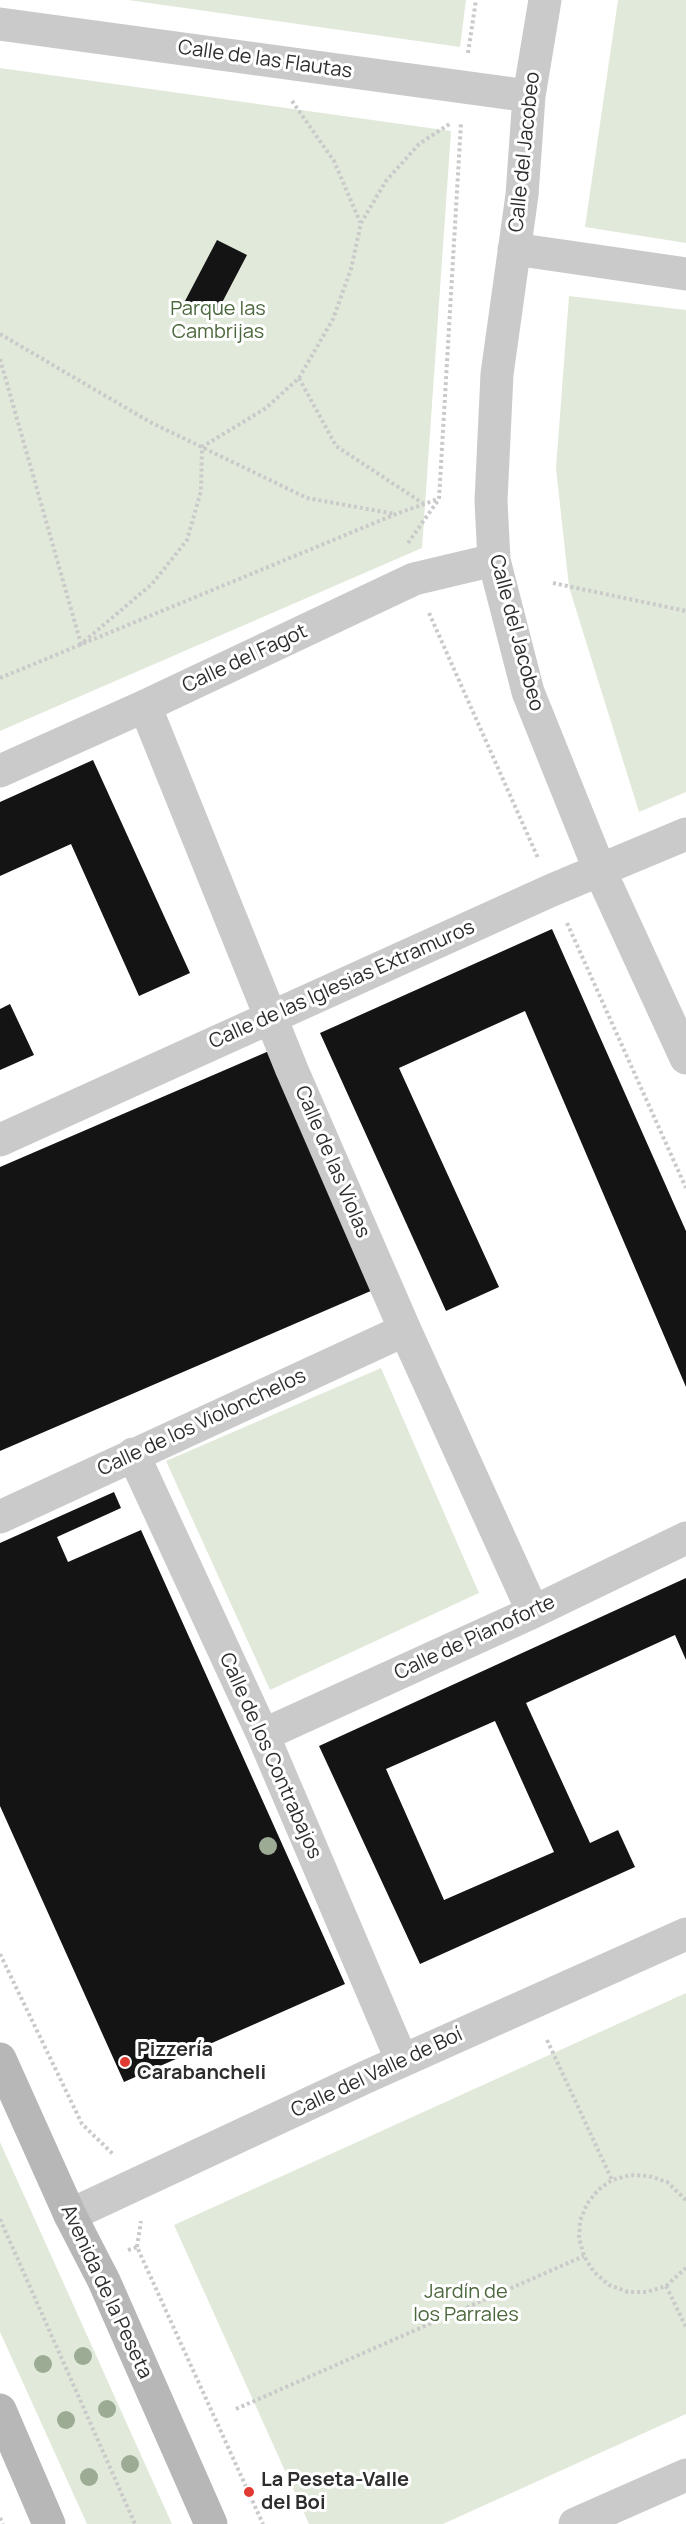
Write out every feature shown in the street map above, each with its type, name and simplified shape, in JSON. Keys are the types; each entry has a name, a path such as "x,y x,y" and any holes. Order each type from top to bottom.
{"street":[{"name":"Calle del Jacobeo","path":"545,0 529,96 522,195 497,374 490,501 494,560 528,692 600,871 686,1058"},
{"name":"Calle de las Flautas","path":"0,24 529,96"},
{"path":"514,249 686,274"},
{"name":"Calle del Fagot","path":"0,771 145,706 414,579 494,560"},
{"name":"Calle de las Violas","path":"145,706 269,1017 405,1330 533,1612"},
{"name":"Calle de las Iglesias Extramuros","path":"0,1140 269,1017 686,834"},
{"name":"Calle de los Violonchelos","path":"0,1517 405,1330"},
{"name":"Calle de los Contrabajos","path":"133,1454 263,1735 402,2061"},
{"name":"Calle de Pianoforte","path":"263,1735 533,1612 686,1538"},
{"name":"Calle del Valle de Boí","path":"70,2215 402,2061 686,1934"},
{"name":"Avenida de la Peseta","path":"0,2059 211,2524"},
{"path":"0,2410 49,2524"},
{"path":"574,2524 620,2515 686,2475"}],"path":[{"path":"468,58 476,0"},
{"path":"289,97 334,161 361,223"},
{"path":"202,447 266,408 299,378 333,319 351,269 361,223 386,181 419,144 459,120 439,499 404,550"},
{"path":"0,334 150,422 307,498 396,514"},
{"path":"0,359 81,644"},
{"path":"299,378 336,446 424,504"},
{"path":"81,644 152,584 187,540 201,491 202,447"},
{"path":"0,678 396,514 439,499"},
{"path":"553,583 686,611"},
{"path":"427,609 542,867"},
{"path":"563,915 686,1188"},
{"path":"0,1954 82,2124 117,2158"},
{"path":"547,2040 612,2180"},
{"path":"686,2200 667,2182 649,2176 631,2175 612,2180 598,2190 587,2204 580,2221 579,2238 584,2256 594,2272 609,2285 628,2292 647,2292 666,2286 686,2268"},
{"path":"142,2213 137,2247 263,2524"},
{"path":"0,2219 135,2524"},
{"path":"95,2265 137,2247"},
{"path":"236,2409 584,2256"},
{"path":"666,2286 686,2327"},
{"path":"0,2518 3,2524"}],"green space":[{"path":"128,0 466,0 460,47"},
{"path":"618,0 686,0 686,243 585,227"},
{"name":"Parque las Cambrijas","path":"0,68 451,131 422,548 0,731"},
{"path":"569,296 686,310 686,792 639,812 569,587 556,468"},
{"path":"381,1368 479,1593 270,1690 166,1461"},
{"name":"Jardín de los Parrales","path":"686,1993 686,2414 443,2524 309,2524 174,2225"},
{"path":"0,2142 172,2524 87,2524 0,2332"}],"building":[{"path":"217,240 247,255 215,316 185,301"},
{"path":"93,760 190,973 139,996 71,844 0,876 0,802"},
{"path":"552,929 686,1231 686,1387 525,1011 399,1068 499,1287 446,1311 320,1033"},
{"path":"10,1004 34,1055 0,1070 0,1009"},
{"path":"269,1051 373,1290 0,1451 0,1167"},
{"path":"114,1492 121,1508 57,1537 68,1562 141,1530 345,1984 124,2082 0,1806 0,1543"},
{"path":"686,1578 686,1660 675,1635 526,1703 590,1843 618,1830 635,1867 420,1964 319,1746","holes":["495,1721 554,1852 444,1900 386,1769"]}],"place":[{"name":"Pizzería Carabancheli","path":"125,2062"},
{"name":"La Peseta-Valle del Boi","path":"249,2492"}]}
